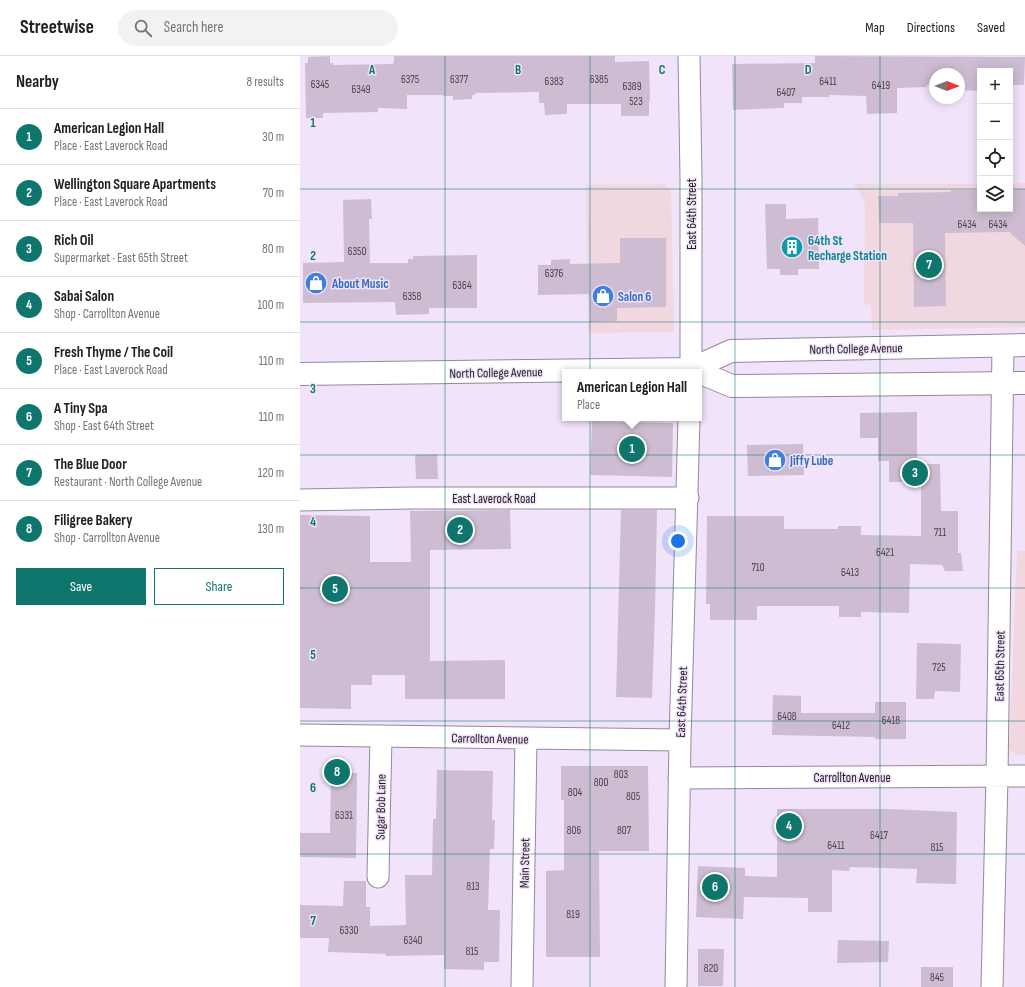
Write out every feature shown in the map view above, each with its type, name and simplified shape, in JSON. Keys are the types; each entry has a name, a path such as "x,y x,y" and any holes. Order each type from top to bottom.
{"main road":[{"name":"North College Avenue","path":"693,369 731,351 1025,346"},
{"name":"North College Avenue","path":"300,374 562,371"},
{"name":"North College Avenue","path":"702,374 732,386 1025,383"}],"street":[{"name":"East 64th Street","path":"689,56 691,369"},
{"name":"East 65th Street","path":"992,987 997,776 1003,346"},
{"name":"East 64th Street","path":"676,987 679,778 689,421"},
{"name":"East Laverock Road","path":"300,500 412,498 688,498"},
{"name":"Carrollton Avenue","path":"300,735 680,740"},
{"name":"Sugar Bob Lane","path":"378,877 381,736"},
{"name":"Main Street","path":"522,987 526,739"},
{"name":"Carrollton Avenue","path":"679,778 1025,776"}],"shaded area":[{"path":"1025,183 1025,327 872,330 871,305 864,304 865,205 860,192 853,184 977,184 977,212 1013,212 1013,184"},
{"path":"664,184 671,189 674,332 590,333 588,331 586,185"},
{"path":"1017,551 1025,551 1025,755 1018,755 1009,750"}],"building":[{"path":"330,56 330,63 333,63 333,65 392,64 394,63 394,56 615,56 615,62 649,61 649,116 621,116 621,104 567,104 567,114 545,115 544,103 539,103 539,92 475,93 475,95 472,95 472,99 453,100 453,96 407,95 407,109 378,108 378,112 323,113 323,118 306,118 305,63 308,63 308,57"},
{"path":"815,56 1025,57 1024,85 1013,85 1013,68 977,68 977,91 965,90 965,68 929,68 929,85 926,85 927,87 897,88 897,113 867,114 866,96 829,95 829,97 802,97 802,103 784,103 784,108 733,110 732,64 815,63"},
{"path":"1025,189 1025,246 1009,232 945,233 946,306 914,307 913,223 879,223 878,196 898,196 898,193 977,190 977,212 1013,212 1013,190"},
{"path":"371,199 372,219 369,219 370,263 408,263 408,259 413,259 413,256 477,255 477,308 429,308 429,314 396,315 395,302 303,303 303,263 344,262 343,200"},
{"name":"64th St Recharge Station","path":"765,204 786,204 786,219 818,218 819,269 798,269 798,275 780,275 780,269 767,269"},
{"path":"620,238 666,238 666,307 617,308 617,321 590,322 589,294 538,295 538,265 551,265 551,260 570,259 570,264 620,263"},
{"path":"917,412 917,464 940,464 941,511 958,511 958,553 961,553 963,571 945,571 942,565 910,564 909,613 861,612 861,617 839,617 839,606 757,606 757,620 710,620 710,604 706,604 707,516 784,516 784,529 838,529 838,526 861,526 861,535 921,536 921,482 889,482 889,461 878,461 878,438 860,438 860,413"},
{"path":"592,421 673,423 672,477 590,475"},
{"name":"Jiffy Lube","path":"803,444 804,475 748,476 747,445"},
{"path":"437,454 438,479 416,479 415,455"},
{"path":"510,510 511,549 430,550 430,661 505,660 505,699 405,699 405,675 372,675 372,685 351,685 351,709 300,708 300,515 370,516 370,562 411,562 410,511"},
{"path":"621,510 657,510 652,698 616,697"},
{"path":"917,643 961,644 960,692 935,691 934,699 916,699"},
{"path":"773,695 801,696 801,713 875,713 875,702 906,702 906,739 772,735"},
{"path":"561,766 648,766 649,851 599,851 600,957 546,957 546,871 564,870 564,800 561,800"},
{"path":"437,770 493,771 492,820 495,820 494,849 490,849 488,910 500,910 499,962 484,962 484,970 444,969 444,955 386,956 386,954 328,952 329,938 300,938 300,905 343,906 344,881 366,881 366,907 370,907 370,926 406,925 405,875 432,875 433,819 436,819"},
{"path":"331,773 357,773 356,858 300,857 300,833 330,833"},
{"path":"777,809 889,809 957,812 956,884 916,883 917,869 850,867 849,871 832,870 832,912 808,912 808,898 744,897 743,919 696,917 698,866 745,868 745,876 777,877"},
{"path":"838,940 889,941 888,962 837,963"},
{"path":"698,949 724,949 723,986 698,986"},
{"path":"921,967 953,967 953,987 921,987"}],"place":[{"name":"64th St Recharge Station","path":"792,247"},
{"name":"The Blue Door","path":"929,265"},
{"name":"About Music","path":"316,283"},
{"name":"Salon 6","path":"603,296"},
{"name":"American Legion Hall","path":"632,449"},
{"name":"Jiffy Lube","path":"775,460"},
{"name":"Rich Oil","path":"915,473"},
{"name":"Wellington Square Apartments","path":"460,530"},
{"name":"Fresh Thyme / The Coil","path":"335,589"},
{"name":"Filigree Bakery","path":"337,772"},
{"name":"Sabai Salon","path":"789,826"},
{"name":"A Tiny Spa","path":"715,887"}]}
